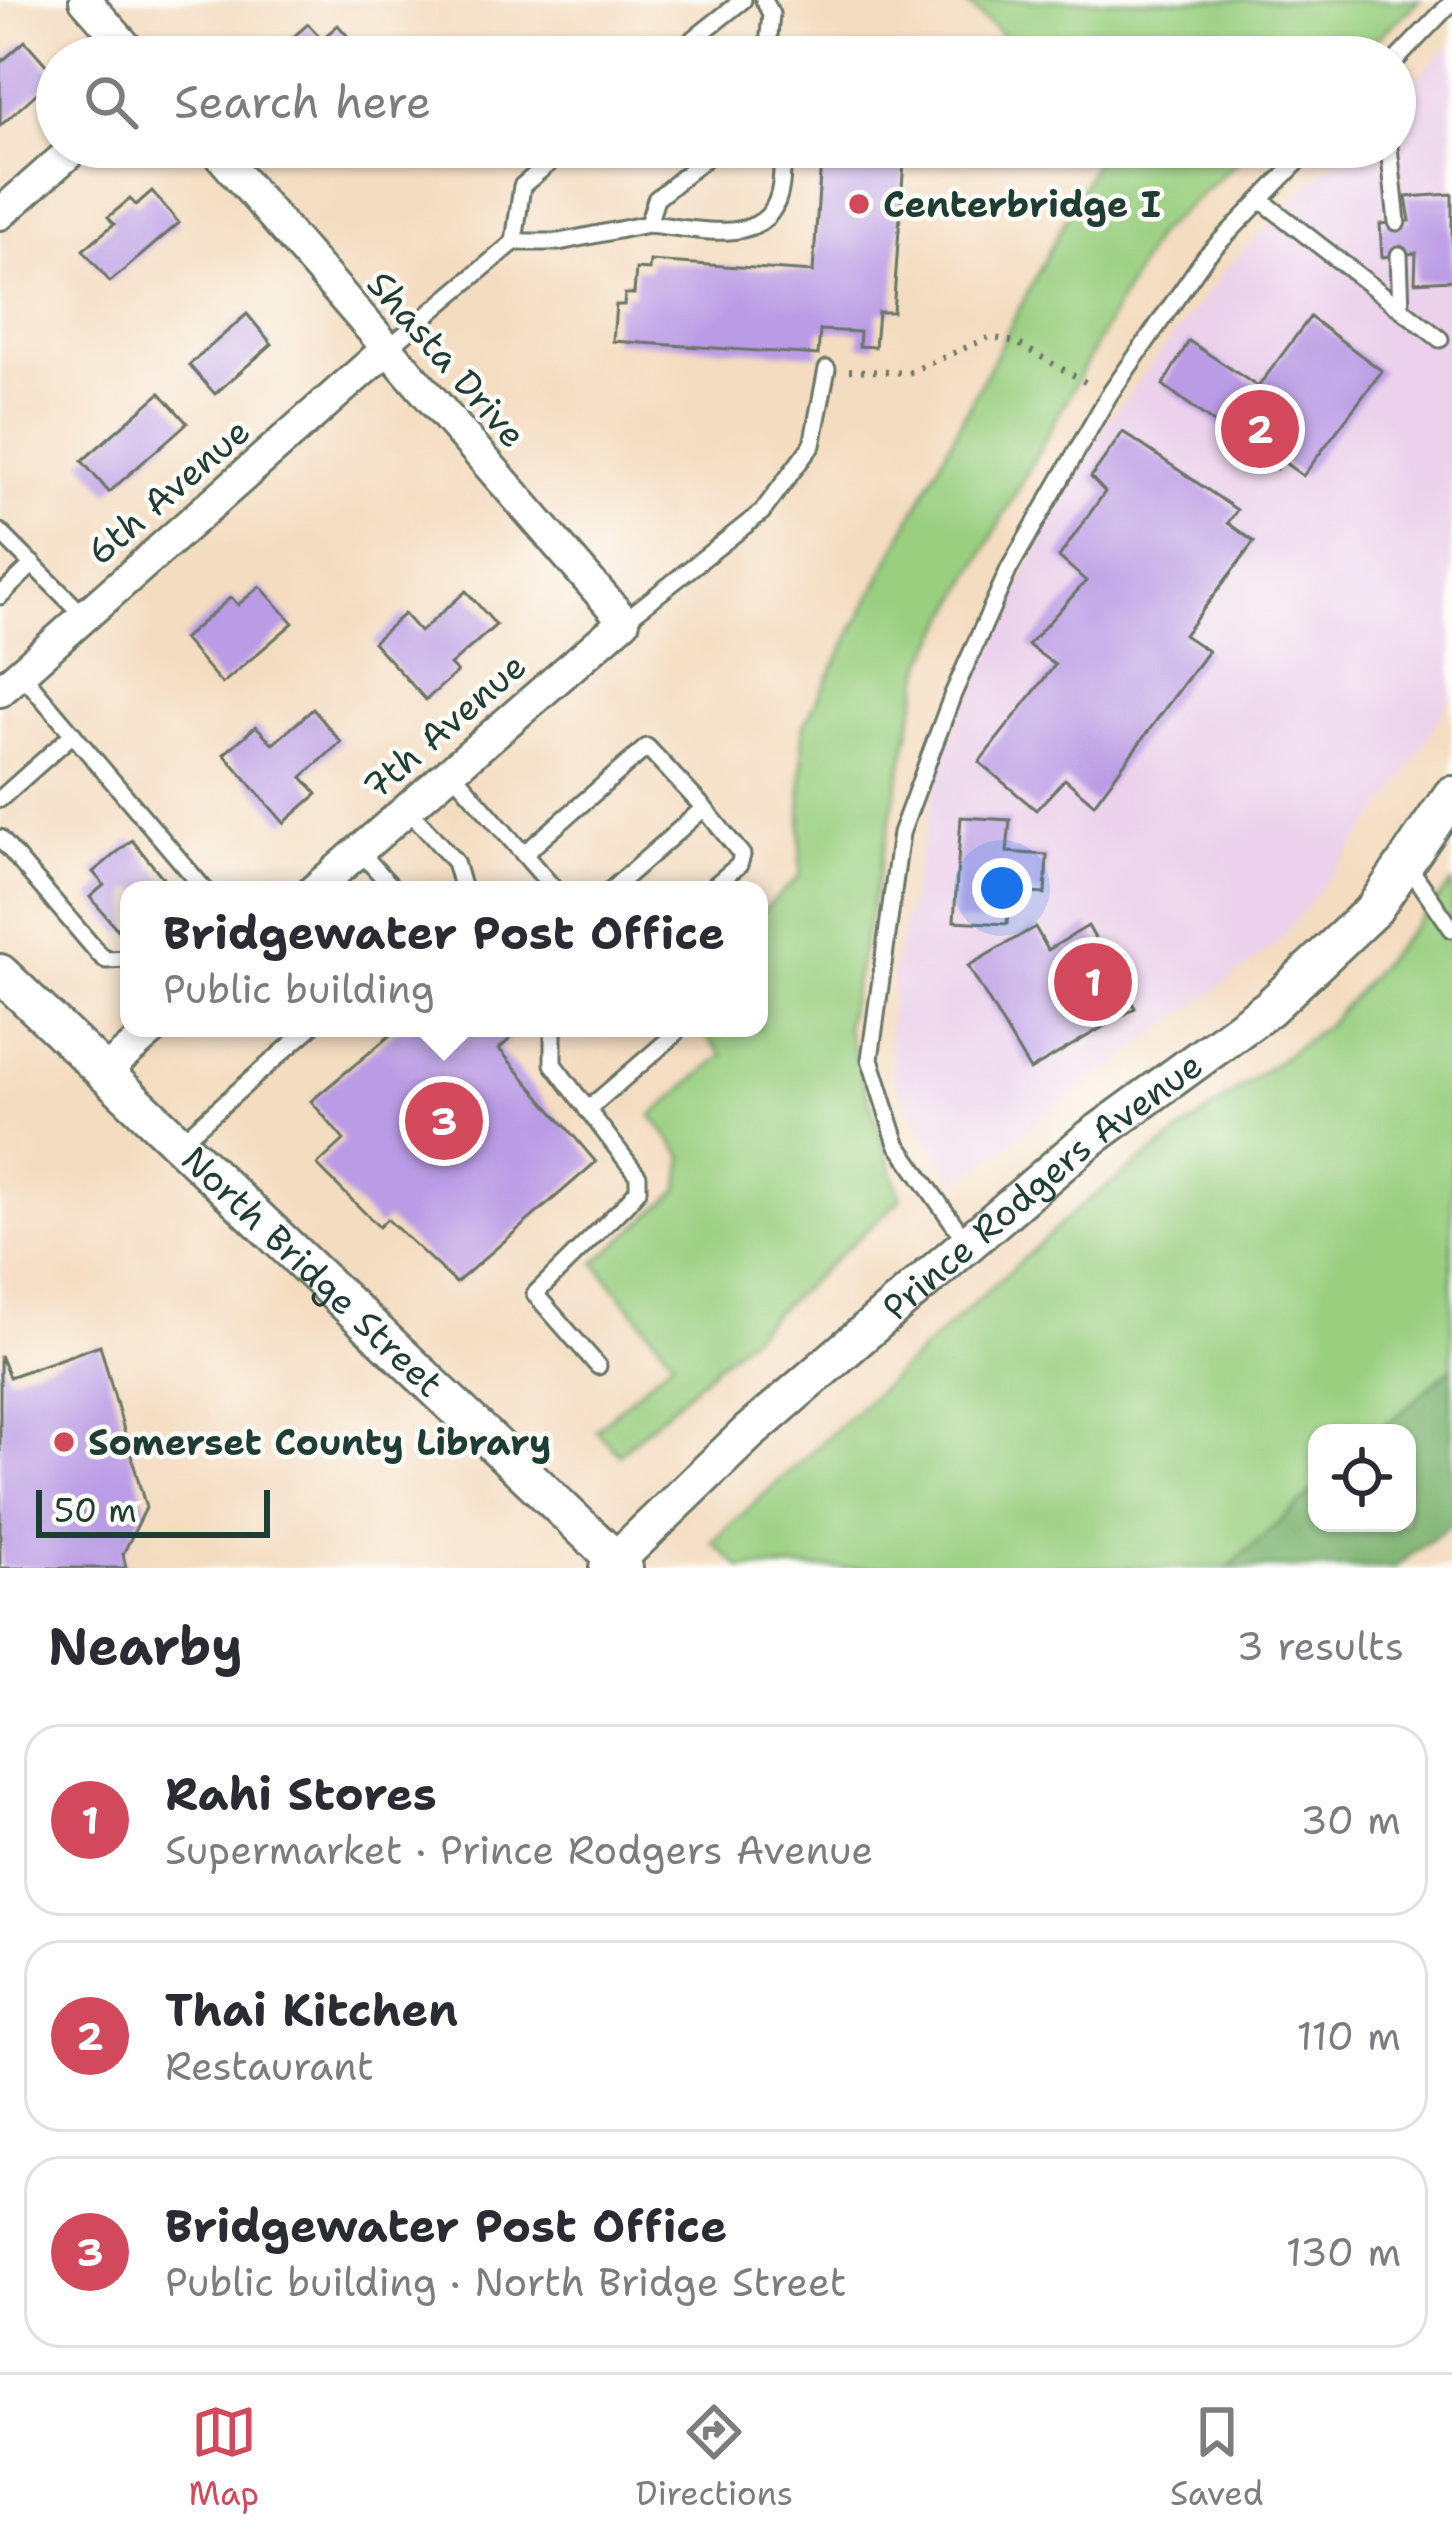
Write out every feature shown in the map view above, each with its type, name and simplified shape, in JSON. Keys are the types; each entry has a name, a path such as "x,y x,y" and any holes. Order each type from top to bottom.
{"street":[{"path":"86,0 117,36"},
{"path":"0,214 52,168"},
{"name":"Shasta Drive","path":"230,168 624,621"},
{"name":"6th Avenue","path":"10,682 387,350"},
{"name":"7th Avenue","path":"324,881 624,621"},
{"name":"Prince Rodgers Avenue","path":"616,1565 748,1432 1088,1140 1270,1008 1374,909 1452,795"},
{"name":"North Bridge Street","path":"0,973 616,1565"},
{"path":"103,1073 144,1037"}],"lane":[{"path":"697,36 742,0"},
{"path":"764,0 770,14 768,36"},
{"path":"1416,39 1452,2"},
{"path":"514,242 522,186 543,168"},
{"path":"648,224 656,199 693,168"},
{"path":"387,350 514,242 559,242 648,224 739,232 760,226 779,203 780,168"},
{"path":"968,1244 897,1144 870,1059 902,833 953,694 1009,569 1109,395 1206,256 1292,168"},
{"path":"1391,168 1397,222"},
{"path":"1261,200 1440,339"},
{"path":"1400,255 1401,309"},
{"path":"624,621 762,512 812,445 827,369"},
{"path":"0,532 85,616"},
{"path":"0,596 33,564"},
{"path":"10,682 73,734 197,881"},
{"path":"0,799 73,734"},
{"path":"524,854 647,747 742,855 739,866 720,881"},
{"path":"452,771 547,881"},
{"path":"621,881 704,808"},
{"path":"408,809 455,862 460,881"},
{"path":"0,838 99,955 120,959"},
{"path":"359,851 387,881"},
{"path":"1407,864 1452,929"},
{"path":"178,1144 300,1037"},
{"path":"553,1037 553,1064 638,1175 638,1190 535,1294 598,1366"},
{"path":"587,1110 672,1037"}],"path":[{"path":"827,369 908,373 990,337 1015,342 1109,395"}],"shaded area":[{"path":"1452,43 1452,692 1448,703 1394,795 1276,945 957,1183 893,1081 889,1028 894,966 943,755 1075,463 1230,264 1326,168 1416,168 1416,78"}],"green space":[{"path":"962,0 1420,0 1380,36 1004,36"},
{"path":"1092,168 1230,168 1156,234 924,663 846,1026 901,1199 619,1454 596,1430 673,1359 595,1263 679,1190 684,1157 652,1116 723,1055 707,1037 768,1037 768,906 800,876 803,727"},
{"path":"1452,883 1452,1367 1388,1424 1308,1424 1308,1496 1228,1568 741,1568 712,1542 1081,1206 1328,1024"},
{"path":"1452,1367 1452,1524 1394,1568 1228,1568 1308,1496 1308,1532 1416,1532 1416,1424 1388,1424"}],"building":[{"path":"308,24 319,36 294,36"},
{"path":"338,25 348,36 325,36"},
{"path":"25,41 36,53 36,94 0,126 0,63"},
{"name":"Centerbridge I","path":"820,168 903,168 893,312 878,312 875,347 859,346 860,332 820,330 818,355 613,341 616,305 624,305 625,294 634,294 636,269 649,270 650,261 813,272"},
{"path":"152,191 179,223 110,282 83,250 114,224 108,217 130,199 136,205"},
{"path":"1452,194 1452,280 1415,282 1416,253 1382,257 1380,224 1410,221 1406,197"},
{"path":"247,314 272,344 215,394 189,365"},
{"path":"1310,317 1382,371 1303,476 1281,460 1276,469 1163,385 1189,341 1258,387"},
{"path":"160,393 187,423 109,492 82,461"},
{"path":"1123,432 1237,510 1228,523 1254,542 1184,635 1208,651 1094,804 1065,779 1036,810 979,762 1055,665 1028,645 1086,581 1059,557 1105,492 1091,477"},
{"path":"260,586 293,623 222,684 183,639 231,597 238,605"},
{"path":"466,591 496,625 450,665 457,672 426,700 373,642 404,614 420,632"},
{"path":"313,709 341,742 302,777 317,794 284,823 224,754 256,726 273,744"},
{"path":"961,817 1010,820 1007,852 1047,855 1045,894 1010,892 1007,924 954,921"},
{"path":"132,840 166,881 120,881 120,933 90,897 104,885 93,872"},
{"path":"1088,926 1135,1008 1030,1070 968,966 1035,927 1048,950"},
{"path":"388,1037 508,1037 499,1049 596,1162 456,1283 387,1219 379,1227 317,1165 344,1140 311,1101"},
{"name":"Somerset County Library","path":"100,1345 146,1508 123,1554 126,1568 0,1568 0,1355 9,1377"}],"place":[{"name":"Centerbridge I","path":"859,204"},
{"name":"Thai Kitchen","path":"1260,429"},
{"name":"Rahi Stores","path":"1093,982"},
{"name":"Bridgewater Post Office","path":"444,1121"},
{"name":"Somerset County Library","path":"64,1442"}]}
